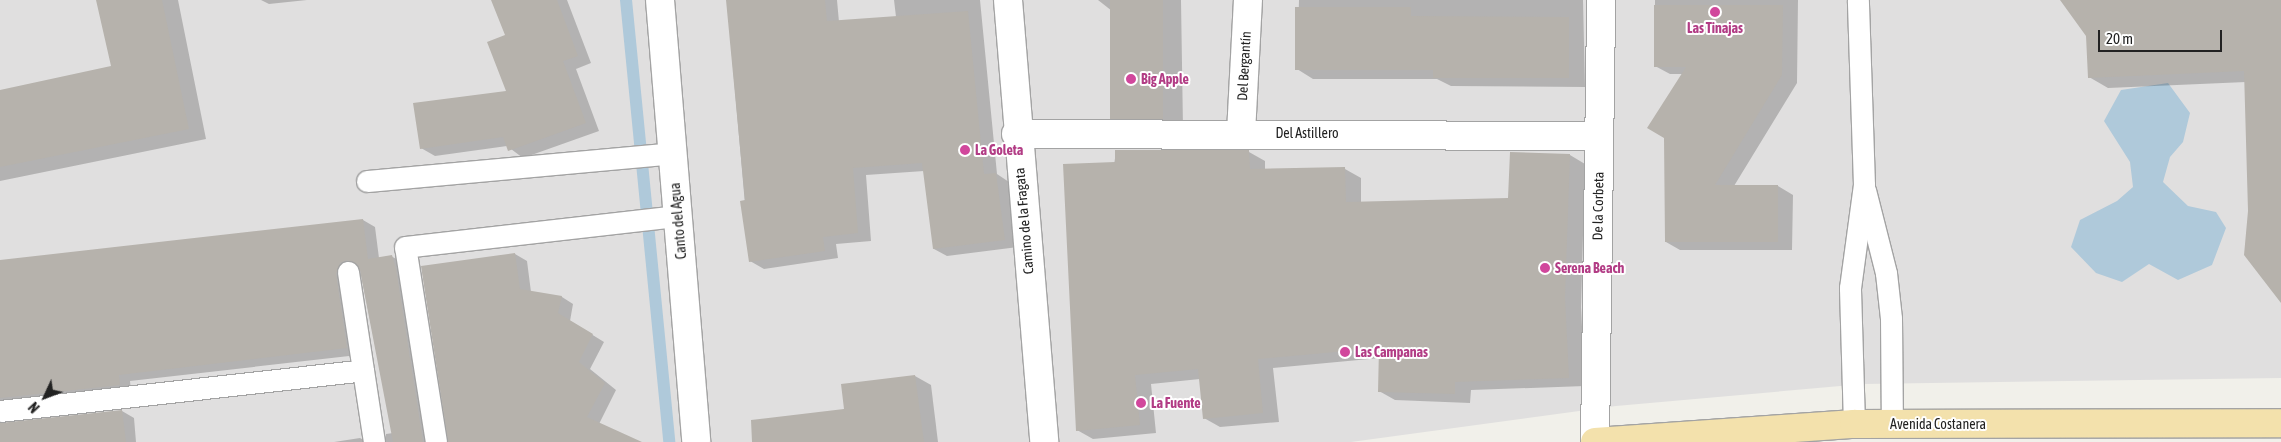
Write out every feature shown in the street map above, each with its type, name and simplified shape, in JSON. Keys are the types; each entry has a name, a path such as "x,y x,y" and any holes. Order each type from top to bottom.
{"main road":[{"name":"Avenida Costanera","path":"1595,442 1854,424 2281,423"}],"street":[{"name":"Canto del Agua","path":"660,0 666,153 671,217 696,442"},
{"name":"Camino de la Fragata","path":"1008,0 1016,134 1044,442"},
{"name":"Del Bergantín","path":"1241,133 1248,0"},
{"name":"De la Corbeta","path":"1595,442 1601,0"},
{"name":"Del Astillero","path":"1016,134 1241,133 1598,136"}],"lane":[{"path":"1854,424 1850,288 1864,185 1858,0"},
{"path":"367,180 666,153"},
{"path":"1864,185 1886,273 1891,318 1892,424"},
{"path":"436,442 405,247 671,217"},
{"path":"348,272 374,442"},
{"path":"0,411 363,370"}],"shaded area":[{"path":"0,0 2281,0 2281,378 1863,384 1616,406 1351,442 0,442"}],"water":[{"path":"2168,83 2190,113 2183,142 2170,157 2163,182 2188,206 2216,212 2226,228 2212,265 2178,280 2149,264 2122,282 2096,273 2071,247 2080,220 2117,201 2133,187 2130,162 2104,121 2121,90"}],"building":[{"path":"96,0 162,0 189,129 0,167 0,90 111,66"},
{"path":"491,0 557,0 578,56 563,61 586,123 508,151 503,137 420,149 413,103 506,91 487,42 505,35"},
{"path":"726,0 825,0 827,21 968,11 984,174 996,173 1005,240 933,249 922,163 853,168 858,233 823,237 825,251 749,262 740,201 745,200"},
{"path":"1110,0 1163,0 1163,119 1110,119"},
{"path":"2060,0 2281,0 2281,303 2244,255 2248,211 2244,71 2088,78 2086,36"},
{"path":"1654,5 1783,5 1782,75 1715,185 1778,185 1778,242 1665,242 1664,138 1647,128 1686,67 1654,67"},
{"path":"1295,7 1411,7 1411,16 1569,17 1569,78 1433,78 1433,70 1295,70"},
{"path":"1115,150 1249,150 1250,169 1345,167 1346,202 1508,198 1510,152 1570,154 1565,297 1569,378 1455,382 1455,394 1378,392 1379,348 1258,359 1263,413 1203,419 1198,369 1135,375 1140,425 1076,431 1063,164 1115,162"},
{"path":"363,219 368,259 392,255 396,269 423,442 393,442 360,270 347,260 340,263 336,274 347,348 119,375 120,385 0,398 0,260"},
{"path":"515,253 520,289 562,296 558,313 593,334 579,362 605,383 587,417 642,442 448,442 421,266"},
{"path":"915,375 924,442 752,442 751,420 844,409 841,384"},
{"path":"122,410 126,442 0,442 0,423"}],"waterway":[{"path":"626,0 669,442"}],"place":[{"name":"Las Tinajas","path":"1715,12"},
{"name":"Big Apple","path":"1131,79"},
{"name":"La Goleta","path":"965,150"},
{"name":"Serena Beach","path":"1545,268"},
{"name":"Las Campanas","path":"1345,352"},
{"name":"La Fuente","path":"1141,403"}]}
